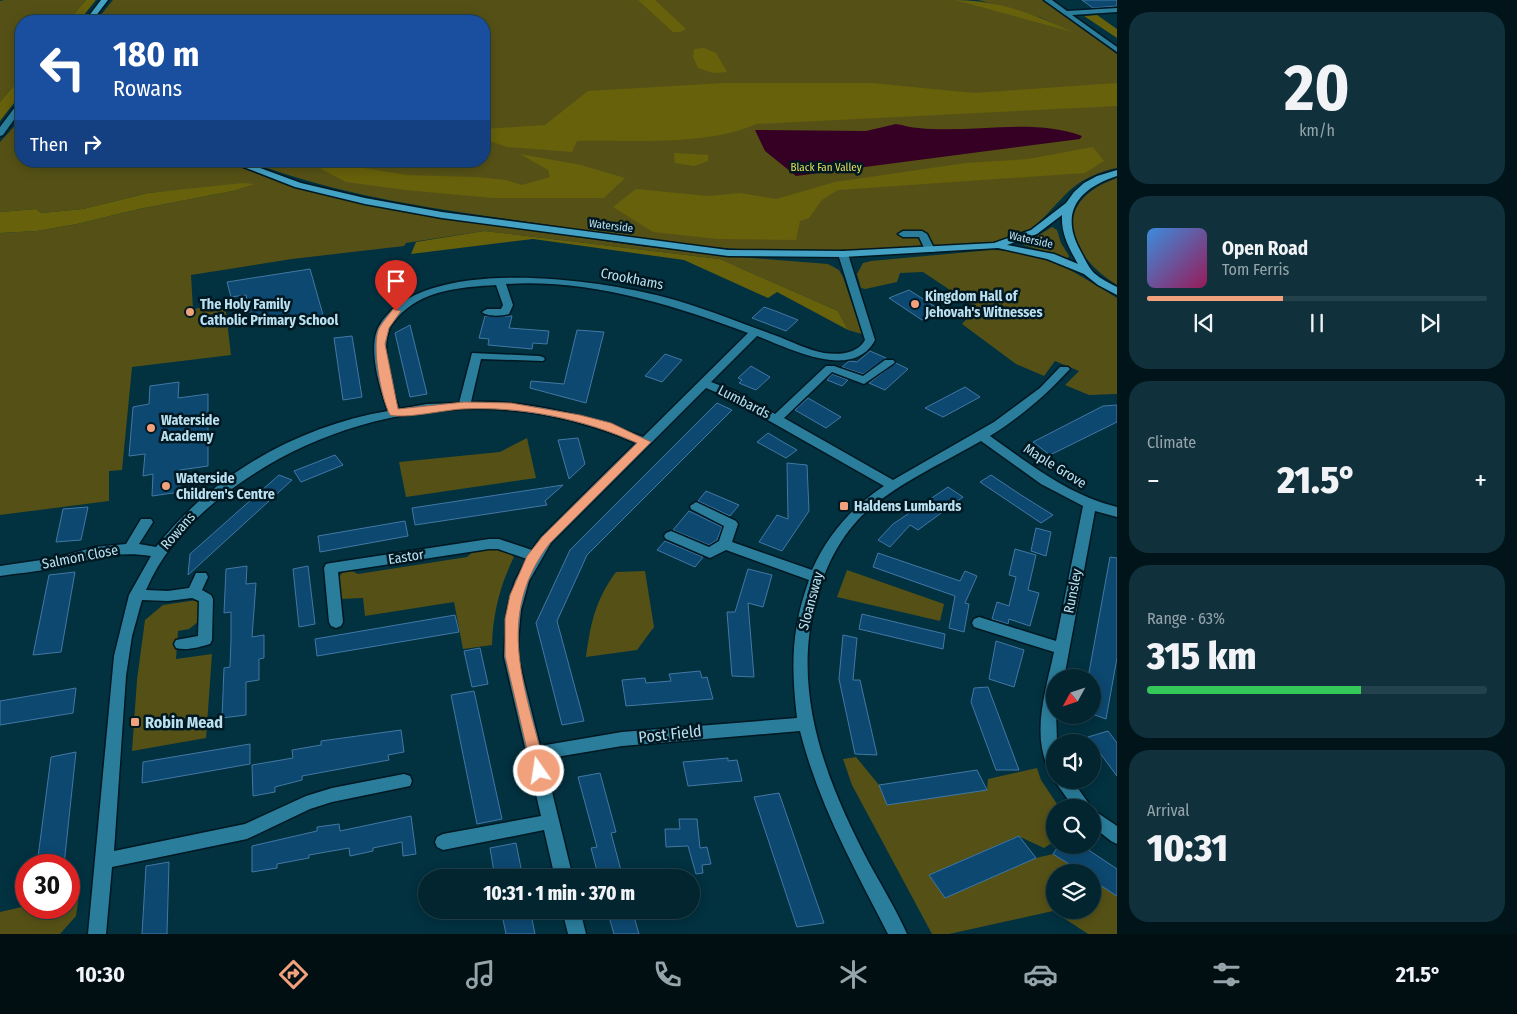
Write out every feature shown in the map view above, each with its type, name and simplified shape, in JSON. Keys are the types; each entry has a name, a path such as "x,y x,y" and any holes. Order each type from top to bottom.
{"main road":[{"path":"93,15 105,0"},
{"name":"Waterside","path":"248,167 298,185 365,201 442,215 728,253 843,254 995,246 1050,256 1088,272"},
{"name":"Waterside","path":"995,246 1034,232 1069,205 1082,190 1095,181 1117,173"},
{"path":"1069,205 1065,221 1066,232 1088,272 1117,292"}],"street":[{"path":"1047,0 1117,50"},
{"path":"1066,13 1117,10"},
{"path":"0,133 15,114"},
{"path":"903,234 922,234 930,250"},
{"name":"Crookhams","path":"394,412 389,398 380,344 384,328 393,315 407,303 446,288 499,280 569,283 633,293 701,312 823,356 851,355 865,348 870,340 843,254"},
{"path":"487,312 505,312 508,305 499,280"},
{"path":"704,383 755,332"},
{"path":"464,406 476,355 539,359"},
{"path":"776,419 830,368 864,380 889,362"},
{"name":"Sloansway","path":"898,934 843,830 830,801 819,770 807,724 801,682 800,641 816,576 822,561 845,528 873,499 934,461 982,436 1034,402 1064,369"},
{"name":"Lumbards","path":"562,869 511,656 516,595 534,556 546,540 704,383 731,394 893,485"},
{"name":"Rowans","path":"97,934 122,649 136,595 159,552 180,526 209,498 235,478 299,440 322,431 394,412 464,406 511,407 551,412 607,425 645,442"},
{"name":"Maple Grove","path":"982,436 1055,487 1090,505 1117,512"},
{"name":"Runsley","path":"1058,669 1090,505"},
{"path":"671,536 710,553 725,544 731,524 696,506"},
{"path":"130,548 146,522"},
{"name":"Eastor","path":"336,622 330,568 489,544 500,544 534,556"},
{"path":"725,544 816,576"},
{"name":"Salmon Close","path":"0,570 55,563 94,552 130,548 159,552"},
{"path":"194,592 201,577"},
{"path":"136,595 168,596 194,592 206,599 205,640 181,644"},
{"path":"979,623 1062,649"},
{"name":"Post Field","path":"535,754 622,739 807,724"},
{"path":"104,861 247,831 306,803 404,781"},
{"path":"1069,789 1077,799"},
{"path":"443,842 550,821"},
{"path":"1101,823 1117,836"},
{"path":"573,919 577,934"}],"green space":[{"path":"86,0 73,15 15,15 15,84 0,102 0,1"},
{"name":"Black Fan Valley","path":"113,0 957,0 1069,31 1042,18 978,0 1042,0 1117,54 1117,168 1085,179 1069,191 1028,231 998,242 958,246 808,250 759,250 711,247 640,239 452,211 383,199 315,183 264,167 490,167 490,15 101,15"},
{"path":"15,126 15,167 243,167 319,193 400,211 639,246 828,264 839,270 843,277 862,334 848,330 838,311 720,259 484,231 406,243 404,246 292,259 191,275 193,309 225,304 231,355 132,367 122,470 109,471 109,501 0,515 0,233 37,231 77,224 139,209 233,191 254,184 148,193 83,209 41,213 36,209 0,212 0,142"},
{"path":"1117,178 1117,285 1086,259 1077,244 1073,229 1074,214 1081,200 1095,188"},
{"path":"1052,227 1057,230 1061,243 1069,256 1068,258 1023,245"},
{"path":"991,250 1011,251 1044,258 1072,271 1117,298 1117,394 1089,395 1065,385 1079,371 1055,361 1044,376 1016,364 962,324 974,311 974,306 923,272 900,273 897,282 865,289 861,288 857,274 863,263 871,261"},
{"path":"527,438 536,478 406,497 399,462 500,452"},
{"path":"491,548 507,551 514,557 498,600 492,645 463,649 454,602 365,616 363,598 341,599 338,578 343,572 350,570 358,574 467,557 475,550"},
{"path":"847,570 944,604 940,621 837,597"},
{"path":"645,571 654,627 637,650 586,657 595,612 603,593 616,572"},
{"path":"197,600 200,605 198,622 189,629 178,631 176,659 212,654 206,738 132,751 137,680 145,620 163,605"},
{"path":"856,757 879,785 887,805 987,790 988,779 1037,768 1041,780 1054,799 1046,799 1046,847 1044,848 1018,836 929,875 945,898 1036,858 1053,854 1069,864 1046,864 1046,913 949,934 932,934 852,785 843,759"},
{"path":"1101,885 1117,896 1117,934 1088,934 1065,919 1101,919"},
{"path":"15,909 15,919 73,919 60,934 0,934 0,912"}],"shaded area":[{"path":"86,0 96,0 84,15 73,15"},
{"path":"638,0 655,0 686,29 680,32 673,32"},
{"path":"955,0 1001,5 1044,19 1072,32"},
{"path":"1097,15 1117,29 1117,38 1084,16"},
{"path":"704,48 716,53 727,72 713,73 698,68 693,57 694,49"},
{"path":"724,83 871,83 974,93 1117,83 1117,106 756,124 716,136 692,139 577,141 572,152 507,147 490,141 490,129 545,125 588,91"},
{"path":"15,84 15,102 0,121 0,102"},
{"path":"896,124 913,128 939,129 1043,128 1063,130 1082,136 1080,139 796,176 765,151 755,130 866,131"},
{"path":"1093,147 1104,161 1085,173 838,190 822,200 809,218 800,221 796,240 718,239 653,232 613,207 636,189 708,196 740,193 776,199 835,182 966,163 1028,159"},
{"path":"674,153 708,155 708,161 694,166 675,163"},
{"path":"520,154 581,165 625,178 604,198 493,198 405,190 346,182 321,169 323,167 358,167 407,175 506,180 522,185 550,177 548,170"},
{"path":"243,183 255,184 233,191 139,209 77,224 37,231 0,233 0,212 36,209 41,213 83,209 148,193"},
{"path":"484,231 720,259 838,311 848,330 777,292 768,298 684,260 533,239 411,254 416,242"}],"building":[{"path":"1082,0 1117,0 1117,6 1093,8"},
{"path":"310,269 325,322 303,326 302,319 296,320 295,316 290,315 252,322 246,295 231,297 227,282"},
{"name":"Kingdom Hall of Jehovah's Witnesses","path":"909,290 942,311 922,320 889,298"},
{"path":"764,307 798,320 786,331 752,318"},
{"path":"485,316 512,316 509,328 549,331 547,344 533,343 532,349 488,345 489,339 479,338"},
{"path":"410,325 427,394 410,397 395,333"},
{"path":"577,330 604,332 586,403 530,388 531,381 564,384"},
{"path":"352,336 362,397 343,400 334,338"},
{"path":"870,351 886,358 863,374 842,367 849,361 857,362"},
{"path":"665,354 682,360 662,382 645,376"},
{"path":"896,363 908,369 885,390 869,383"},
{"path":"751,366 770,377 756,390 739,383 742,380 738,378"},
{"path":"832,374 848,380 842,386 827,380"},
{"path":"179,382 178,398 208,394 208,466 180,470 180,492 152,496 153,474 143,476 145,454 129,456 133,407 149,404 150,386"},
{"path":"965,387 980,397 943,417 925,408"},
{"path":"808,398 841,417 826,428 795,410"},
{"path":"717,403 732,410 587,555 557,621 584,721 562,725 536,623 570,550"},
{"path":"1117,405 1117,422 1050,455 1033,442 1103,406"},
{"path":"768,433 797,450 786,458 757,442"},
{"path":"578,438 585,464 569,479 558,440"},
{"path":"335,455 343,465 301,482 294,471"},
{"path":"787,463 807,465 809,511 782,551 759,542 777,515 788,519"},
{"path":"279,475 292,480 188,575 190,554"},
{"path":"991,475 1053,515 1041,523 980,482"},
{"path":"563,485 545,501 547,505 415,525 412,508"},
{"path":"948,487 963,497 918,530 910,525 890,547 878,540 893,524"},
{"path":"706,491 739,505 730,516 698,501"},
{"path":"88,507 81,540 56,542 63,509"},
{"path":"689,511 722,527 717,540 709,545 673,530"},
{"path":"405,521 408,536 320,552 318,536"},
{"path":"1036,528 1051,532 1046,556 1031,551"},
{"path":"665,541 703,557 695,567 657,550"},
{"path":"1015,549 1036,555 1028,590 1039,593 1030,626 1009,619 1008,624 992,619 997,602 1009,606 1016,577 1009,575"},
{"path":"878,553 960,581 965,571 977,576 965,603 969,604 964,632 949,628 955,596 873,567"},
{"path":"1110,557 1117,558 1117,658 1106,719 1101,717 1101,669 1090,669"},
{"path":"247,566 246,584 256,583 252,637 264,635 264,658 259,659 259,680 246,682 246,715 222,718 224,668 230,667 231,640 231,612 224,613 226,569"},
{"path":"308,566 315,624 299,627 293,569"},
{"path":"748,569 772,575 763,607 748,603 754,677 732,676 727,612 735,612"},
{"path":"75,572 61,652 33,655 49,575"},
{"path":"862,614 945,634 943,649 859,629"},
{"path":"455,615 459,632 317,656 315,639"},
{"path":"843,635 857,638 853,680 860,680 877,755 855,754 839,679"},
{"path":"996,641 1024,650 1014,687 989,679"},
{"path":"480,648 488,684 472,687 464,651"},
{"path":"700,671 702,678 707,677 713,699 626,706 622,680 645,678 646,683 671,681 669,674"},
{"path":"988,687 1019,770 996,770 971,702 974,688"},
{"path":"76,688 73,713 0,725 0,701"},
{"path":"474,691 502,819 477,824 451,695"},
{"path":"401,730 404,752 388,755 389,760 302,776 302,780 275,787 275,792 253,796 252,765 293,758 292,750 321,745 321,741"},
{"path":"1108,731 1117,743 1117,776 1101,754 1101,734 1098,734"},
{"path":"250,744 250,764 142,783 143,762"},
{"path":"76,752 65,854 38,854 51,757"},
{"path":"728,758 728,761 737,760 742,781 688,786 683,762"},
{"path":"977,770 987,790 887,805 879,785"},
{"path":"600,773 616,832 611,833 621,869 597,869 591,848 597,847 578,777"},
{"path":"779,793 824,923 797,927 754,797"},
{"path":"411,816 416,854 403,856 402,842 373,848 373,851 350,856 349,848 309,855 309,858 277,864 277,868 252,872 252,846 317,831 317,827 339,824 340,831"},
{"path":"679,819 697,819 700,848 707,847 711,864 702,865 703,873 700,873 700,869 695,869 688,846 666,847 665,829 680,829"},
{"path":"1019,836 1036,858 945,898 929,875"},
{"path":"516,843 521,869 494,869 490,848"},
{"path":"1053,854 1094,854 1117,869 1117,896 1101,886 1101,864 1069,864"},
{"path":"169,862 167,934 142,934 146,866"},
{"path":"503,919 532,919 535,934 506,934"},
{"path":"610,919 635,919 639,934 614,934"}],"place":[{"name":"Kingdom Hall of Jehovah's Witnesses","path":"915,304"},
{"name":"The Holy Family Catholic Primary School","path":"190,312"},
{"name":"Waterside Academy","path":"151,428"},
{"name":"Waterside Children's Centre","path":"166,486"},
{"name":"Haldens Lumbards","path":"844,506"},
{"name":"Robin Mead","path":"135,722"}],"route":[{"path":"396,311 384,328 380,344 389,398 394,412 464,406 511,407 551,412 607,425 645,442 546,540 534,556 520,582 512,619 511,656 539,771"}]}
